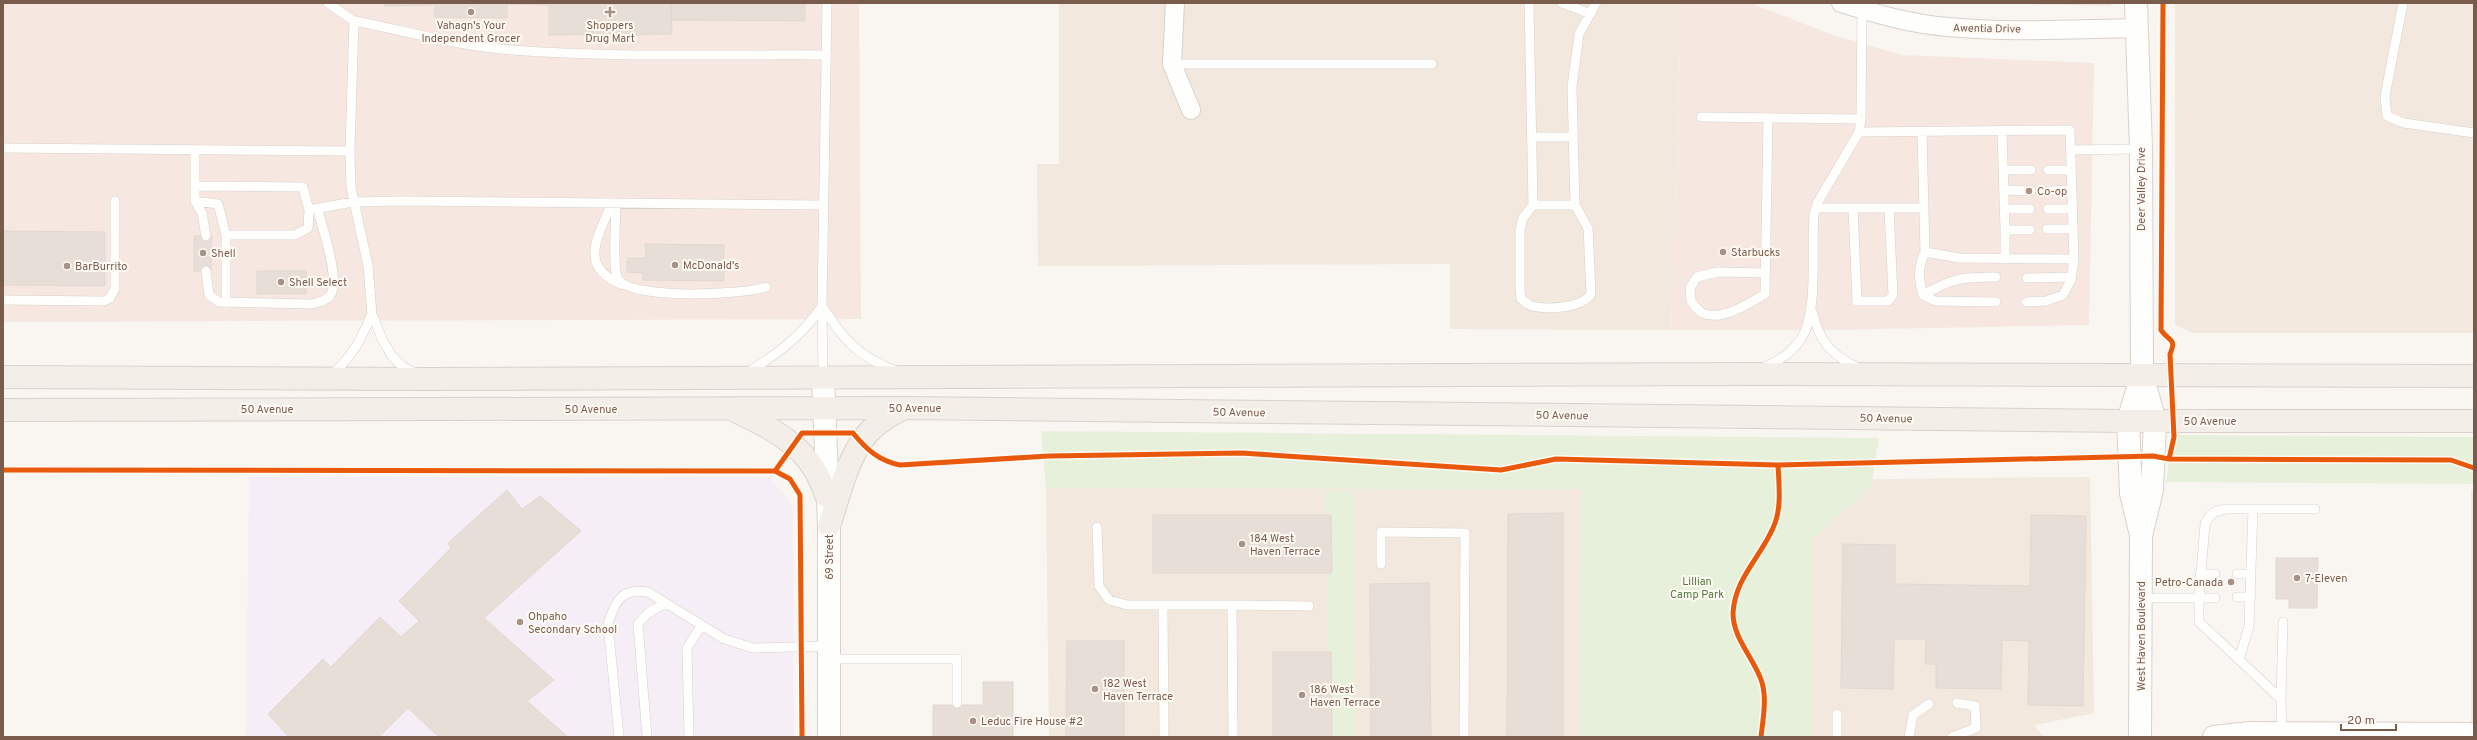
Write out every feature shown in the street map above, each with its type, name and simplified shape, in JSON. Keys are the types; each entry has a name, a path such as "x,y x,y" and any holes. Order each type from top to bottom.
{"main road":[{"path":"3,377 428,379 1750,374 2474,376"},
{"path":"731,408 770,428 794,444 821,477 826,496"},
{"path":"829,526 853,459 861,443 880,422 904,408"},
{"name":"50 Avenue","path":"3,410 904,408 2128,421 2474,421"}],"street":[{"path":"1175,3 1172,64 1191,110"},
{"name":"Awentia Drive","path":"1841,3 1862,6 1899,20 1947,27 1986,29 2136,28"},
{"name":"Deer Valley Drive","path":"2136,3 2141,149 2142,375"},
{"name":"West Haven Boulevard","path":"2140,737 2141,536 2131,493 2128,421 2142,375"},
{"name":"West Haven Boulevard","path":"2141,536 2152,490 2155,421 2142,375"},
{"name":"69 Street","path":"823,377 826,496 829,526 829,737"},
{"path":"2214,737 2282,733 2332,735 2474,734"}],"lane":[{"path":"328,3 354,21 454,41 511,50 612,54 827,55"},
{"path":"823,377 823,205 827,3"},
{"path":"1529,3 1533,205 1523,218 1520,230 1521,299 1531,306 1573,306 1587,300 1591,294 1588,228 1575,205 1572,87 1579,34 1596,3"},
{"path":"1562,3 1591,14"},
{"path":"2403,3 2385,96 2387,116 2404,123 2474,133"},
{"path":"1750,374 1782,358 1793,349 1802,338 1811,310 1813,228 1816,208 1859,132 1861,119 1862,6"},
{"path":"354,21 350,151 353,202 368,266 372,314 382,339 392,356 403,367 428,379"},
{"path":"1172,64 1432,64"},
{"path":"1701,117 1861,119"},
{"path":"1766,273 1718,272 1697,276 1690,288 1691,301 1701,313 1714,314 1734,312 1766,294 1768,118"},
{"path":"1859,132 2070,130 2074,260 2071,277 2062,295 2046,301 2026,302"},
{"path":"2002,131 2005,259"},
{"path":"1922,132 1925,252 1919,265 1919,280 1923,295"},
{"path":"1532,137 1573,137"},
{"path":"3,148 350,151"},
{"path":"2071,150 2141,149"},
{"path":"195,150 195,201 202,213 206,236"},
{"path":"2003,170 2031,170"},
{"path":"2048,170 2071,170"},
{"path":"195,186 303,187 313,209 334,279 331,295 324,301 311,304 226,303 214,300 209,295 206,271"},
{"path":"2004,190 2031,191"},
{"path":"2048,191 2072,190"},
{"path":"3,300 104,300 110,298 115,288 116,201"},
{"path":"195,201 218,204 226,235 226,303"},
{"path":"313,209 353,202 823,205"},
{"path":"614,203 596,242 594,258 597,267 608,279 629,288 653,293 747,292 766,287"},
{"path":"614,203 615,272 622,284 629,288"},
{"path":"1533,205 1575,205"},
{"path":"1816,208 1923,208"},
{"path":"1853,208 1857,300 1876,301 1888,300 1893,295 1889,208"},
{"path":"226,235 295,235 308,228 313,209"},
{"path":"2004,209 2030,209"},
{"path":"2048,209 2072,209"},
{"path":"2047,229 2073,229"},
{"path":"2005,230 2030,230"},
{"path":"1925,252 1959,258 2074,260"},
{"path":"1923,295 1951,280 1968,276 1996,276"},
{"path":"2027,278 2071,277"},
{"path":"1923,295 1935,300 1996,302"},
{"path":"822,306 841,335 857,352 873,362 894,370 920,377"},
{"path":"740,378 780,352 809,324 822,306"},
{"path":"1811,310 1816,326 1828,349 1834,355 1871,374"},
{"path":"327,378 348,360 359,344 372,314"},
{"path":"2280,699 2199,622 2200,574 2205,524 2209,515 2226,509 2315,509"},
{"path":"2239,660 2249,626 2253,509"},
{"path":"1097,527 1099,586 1109,600 1127,605 1308,606"},
{"path":"1381,564 1381,532 1465,533 1464,737"},
{"path":"2200,574 2215,574"},
{"path":"2237,574 2251,574"},
{"path":"619,737 608,624 613,607 621,597 634,590 648,592 700,626 724,639 753,648 957,659 957,703"},
{"path":"2237,597 2251,597"},
{"path":"2141,598 2215,598"},
{"path":"647,737 638,624 648,613 665,603"},
{"path":"1232,605 1233,737"},
{"path":"1163,606 1164,737"},
{"path":"2282,733 2280,699 2283,622"},
{"path":"690,737 687,648 700,626"},
{"path":"1956,737 1976,728 1975,706 1957,703"},
{"path":"1909,737 1913,714 1929,704"},
{"path":"1837,714 1837,737"}],"shaded area":[{"path":"3,3 859,3 861,319 3,322"},
{"path":"1059,3 1683,3 1681,12 1671,330 1450,329 1450,264 1038,266 1037,164 1059,164"},
{"path":"1683,3 1750,3 1833,35 1901,55 2094,63 2089,325 1829,330 1671,330 1681,12"},
{"path":"1976,3 2111,3 2111,6"},
{"path":"2175,3 2474,3 2474,333 2193,333 2175,325"},
{"name":"Ohpaho Secondary School","path":"249,477 769,477 793,506 794,737 246,737"},
{"path":"2090,477 2094,713 2034,725 2044,737 1049,737 1046,488"},
{"path":"2471,490 2474,490 2474,737 2471,737"}],"green space":[{"name":"Lillian Camp Park","path":"1041,431 1879,438 1871,487 1814,538 1813,737 1579,737 1581,489 1046,488"},
{"path":"2173,435 2474,437 2474,484 2166,482"},
{"path":"1326,491 1353,491 1355,737 1328,737"}],"building":[{"name":"Vahagn's Your Independent Grocer","path":"384,3 549,3 549,5 507,4 507,18 434,17 435,5 384,6"},
{"name":"Shoppers Drug Mart","path":"549,3 671,3 672,34 549,35"},
{"path":"671,3 805,3 805,21 671,20"},
{"path":"3,231 105,232 105,286 3,285"},
{"name":"Shell","path":"194,236 212,236 211,271 194,271"},
{"name":"McDonald's","path":"645,244 724,245 724,281 643,280 643,273 627,272 627,258 646,258"},
{"name":"Shell Select","path":"257,271 306,271 306,294 257,294"},
{"name":"Ohpaho Secondary School","path":"507,490 522,509 540,496 581,531 484,618 554,680 527,701 568,737 439,737 408,708 379,737 289,737 268,714 323,659 331,667 380,617 401,637 419,621 399,601 451,548 448,543"},
{"path":"1563,513 1563,737 1507,737 1508,514"},
{"name":"184 West Haven Terrace","path":"1153,515 1331,515 1332,573 1153,573"},
{"path":"2031,515 2086,516 2083,706 2028,705 2029,641 2002,640 2001,689 1936,688 1936,664 1925,664 1926,639 1894,639 1893,689 1841,688 1843,544 1895,545 1895,584 2030,586"},
{"name":"7-Eleven","path":"2276,558 2318,558 2317,608 2289,608 2289,599 2276,599"},
{"path":"1429,583 1431,737 1371,737 1370,584"},
{"name":"182 West Haven Terrace","path":"1067,641 1124,641 1124,737 1066,737"},
{"name":"186 West Haven Terrace","path":"1273,652 1331,652 1332,737 1273,737"},
{"name":"Leduc Fire House #2","path":"983,682 1013,682 1013,737 933,737 933,705 983,705"}],"cycle path":[{"path":"2163,3 2161,330 2171,340 2173,345 2170,354 2174,437 2169,459"},
{"path":"775,471 802,433 853,433 874,454 886,461 900,465 1049,456 1241,453 1501,470 1556,459 1778,465 2153,456 2169,459 2451,460 2474,468"},
{"path":"1761,737 1764,691 1760,677 1739,638 1733,613 1738,589 1768,539 1776,521 1779,505 1778,465"},
{"path":"3,470 775,471 790,479 800,495 802,737"}],"place":[{"name":"Vahagn's Your Independent Grocer","path":"471,12"},
{"name":"Shoppers Drug Mart","path":"610,12"},
{"name":"Co-op","path":"2029,191"},
{"name":"Starbucks","path":"1723,252"},
{"name":"Shell","path":"203,253"},
{"name":"McDonald's","path":"675,265"},
{"name":"BarBurrito","path":"67,266"},
{"name":"Shell Select","path":"281,282"},
{"name":"184 West Haven Terrace","path":"1242,544"},
{"name":"7-Eleven","path":"2297,578"},
{"name":"Petro-Canada","path":"2231,582"},
{"name":"Ohpaho Secondary School","path":"520,622"},
{"name":"182 West Haven Terrace","path":"1095,689"},
{"name":"186 West Haven Terrace","path":"1302,695"},
{"name":"Leduc Fire House #2","path":"973,721"}]}
